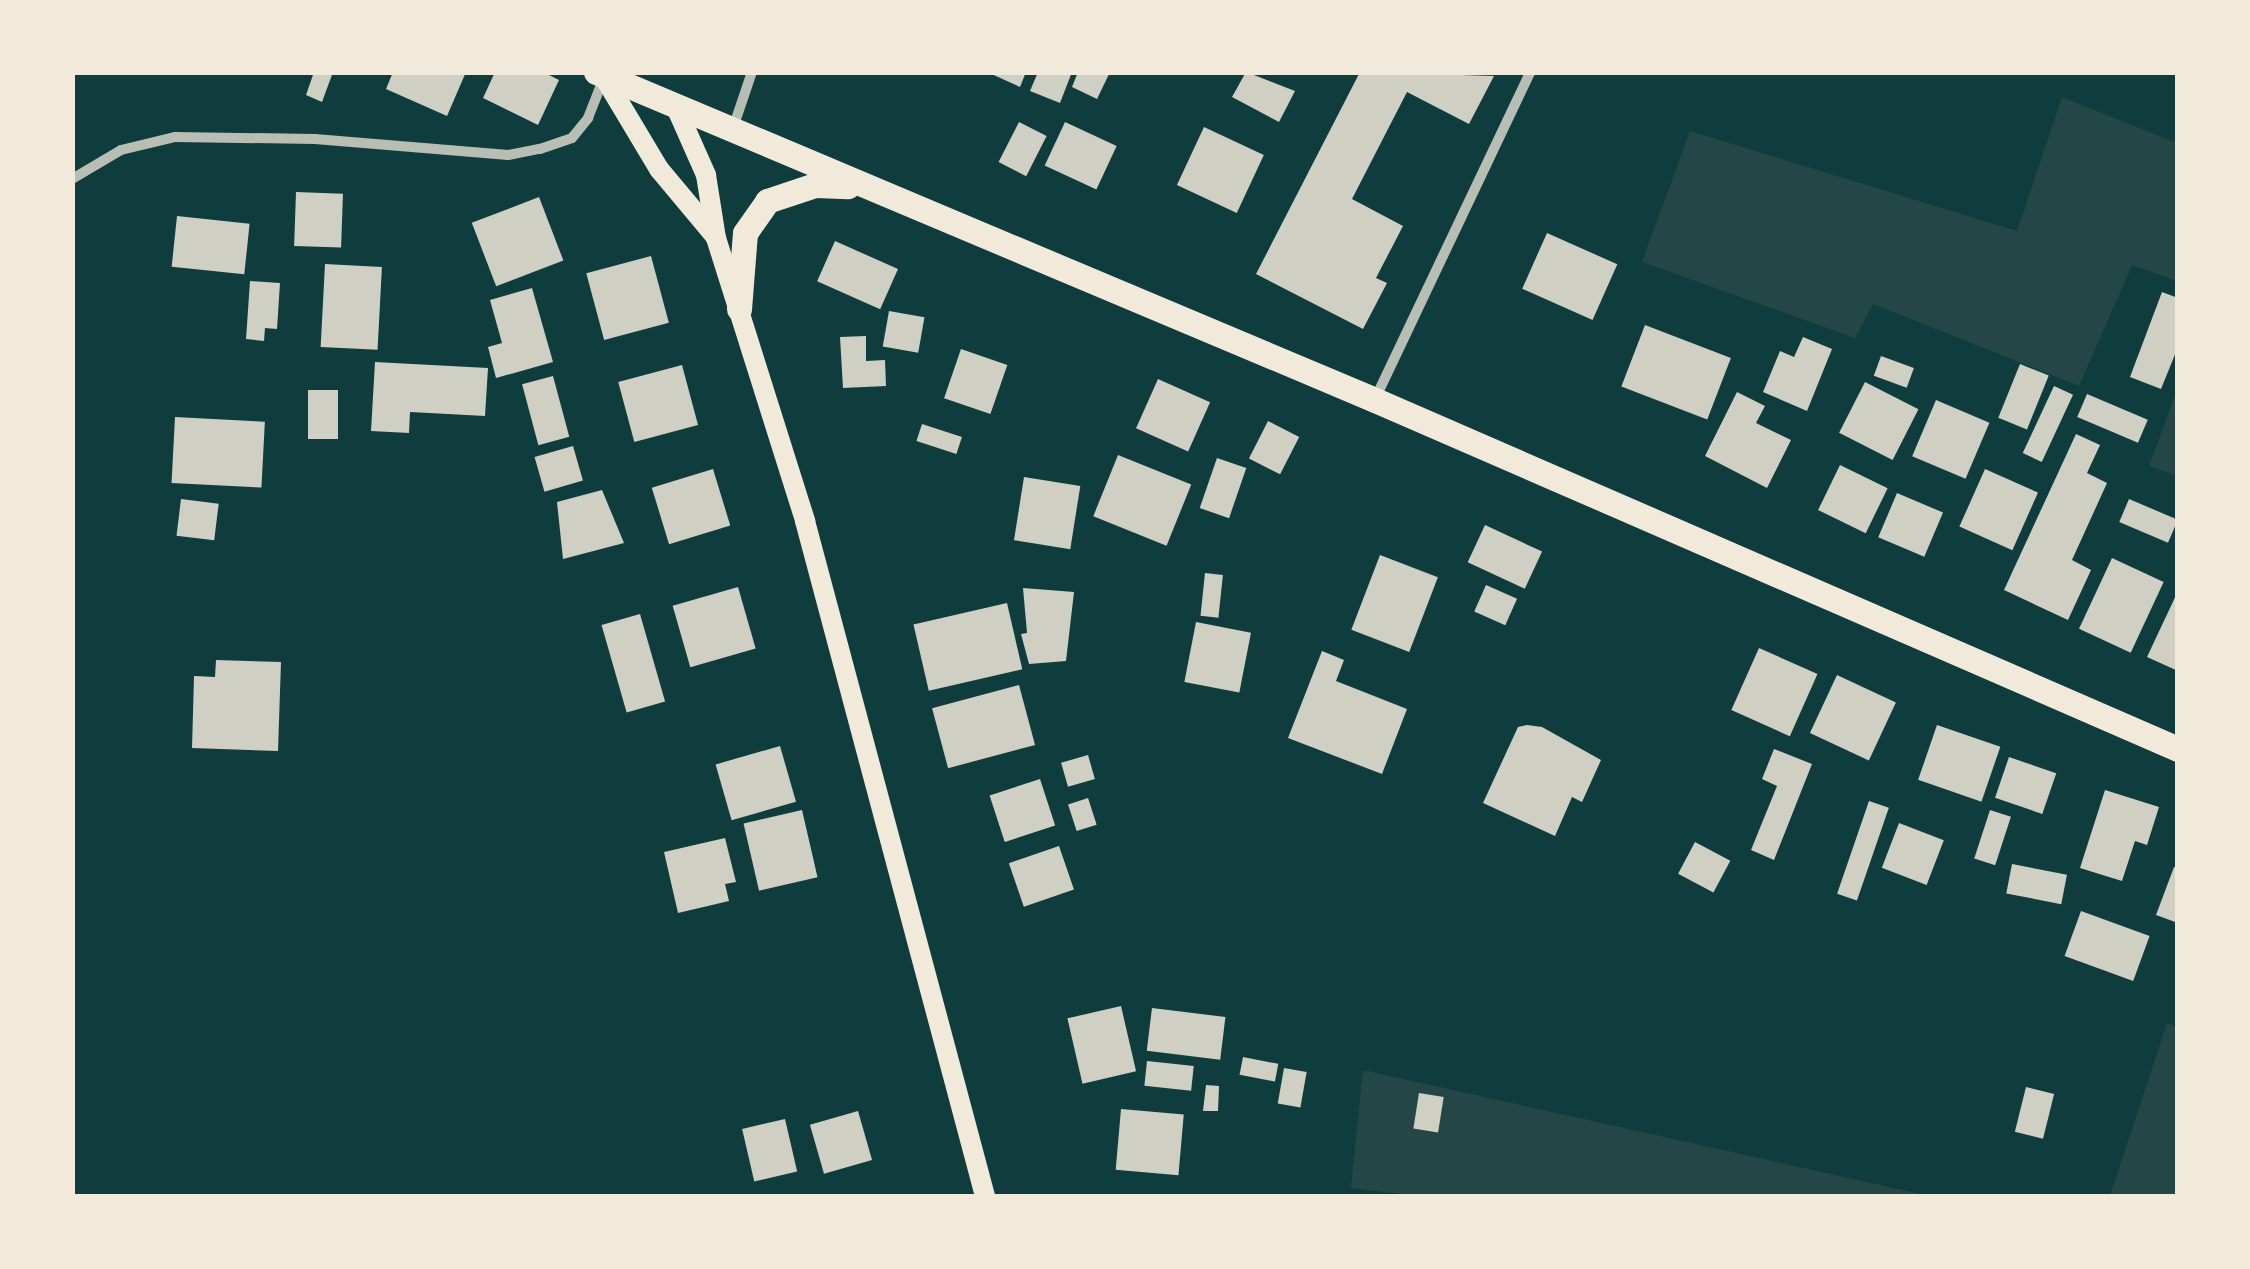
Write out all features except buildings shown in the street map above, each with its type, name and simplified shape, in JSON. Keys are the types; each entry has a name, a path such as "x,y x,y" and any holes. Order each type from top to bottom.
{"main road":[{"path":"600,75 1375,400 2178,750"},
{"path":"600,75 658,169 716,238"},
{"path":"675,104 706,175 716,238 805,521 986,1196"},
{"path":"739,309 745,233 767,201 815,185 862,186"}],"street":[{"path":"732,130 752,72"},
{"path":"1375,400 1530,72"},
{"path":"72,178 121,150 174,136 315,138 508,155 540,149 572,138 588,118 600,75"}],"shaded area":[{"path":"2062,97 2177,143 2177,281 2132,265 2079,386 1873,304 1855,338 1642,262 1690,131 2017,231"},
{"path":"2177,390 2177,476 2149,466"},
{"path":"2167,1023 2177,1027 2177,1196 2110,1196"},
{"path":"1363,1070 1929,1196 1417,1196 1351,1188"}]}
